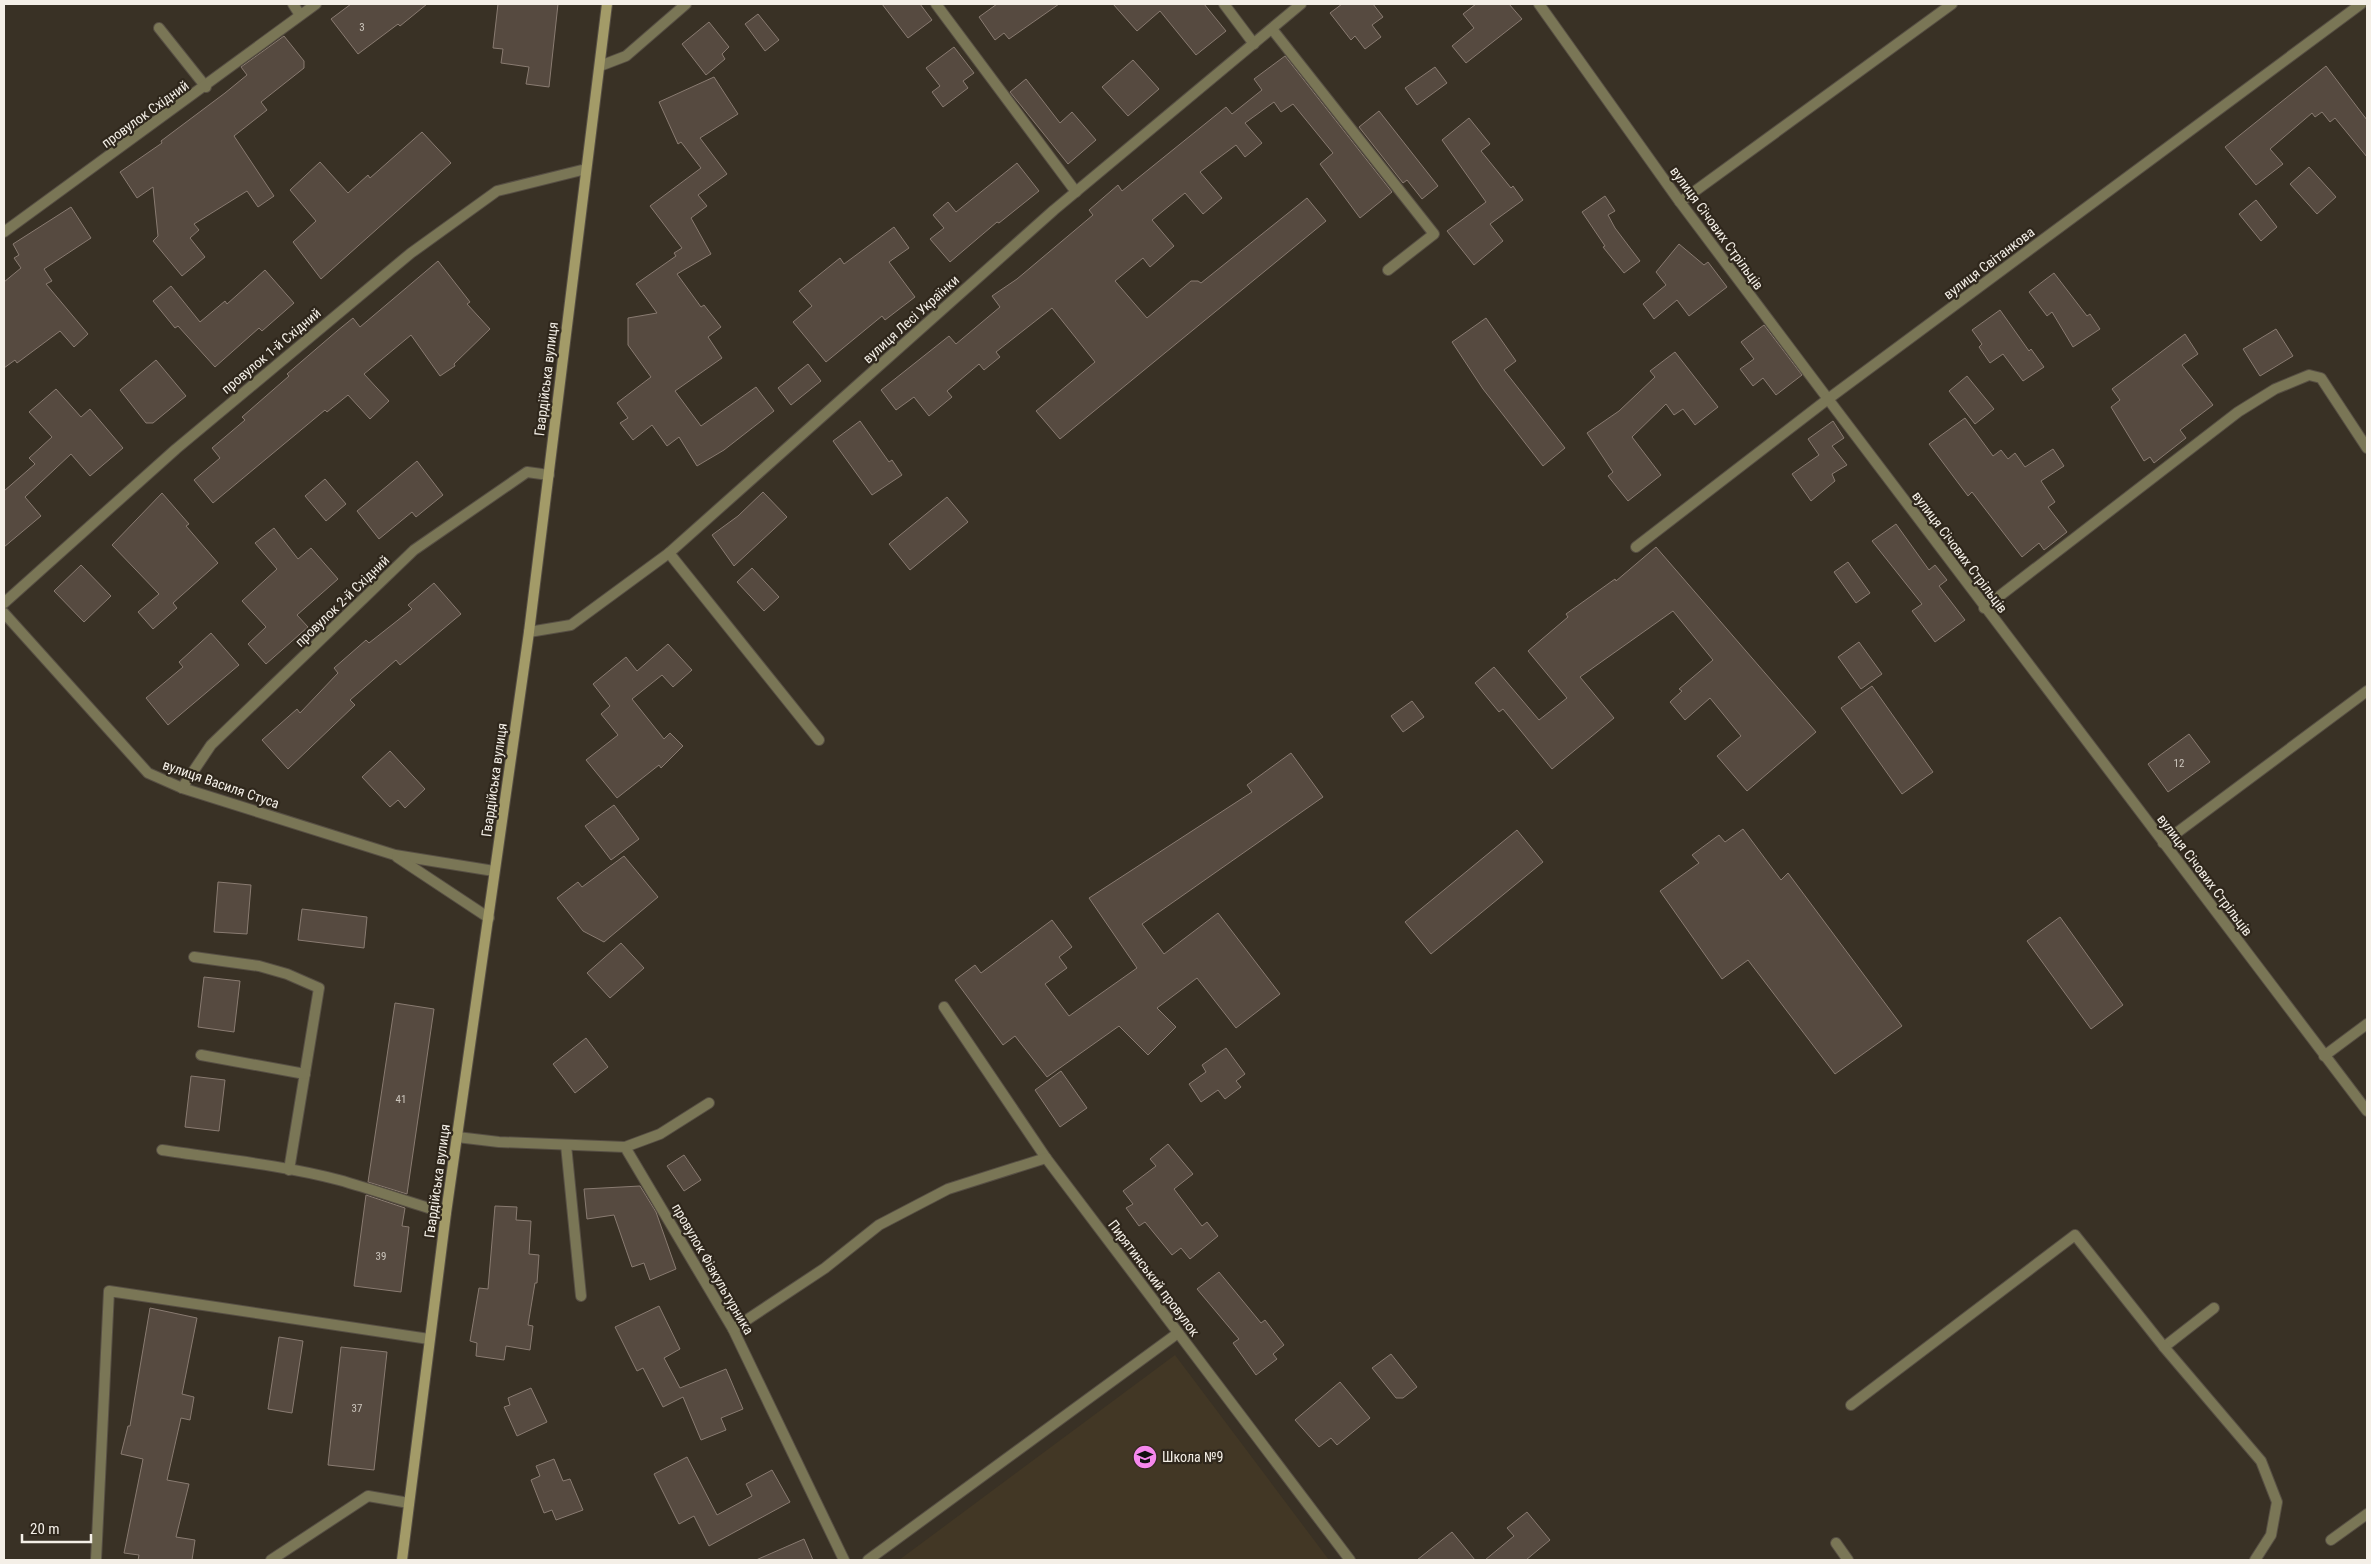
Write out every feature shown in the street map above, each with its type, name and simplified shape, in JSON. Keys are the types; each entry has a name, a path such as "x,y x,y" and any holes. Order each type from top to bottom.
{"main road":[{"name":"Гвардійська вулиця","path":"402,1560 446,1212 529,632 607,4"}],"street":[{"path":"292,4 300,15"},
{"name":"провулок Східний","path":"4,232 316,4"},
{"path":"600,66 626,56 686,4"},
{"path":"936,4 1076,192"},
{"path":"1224,4 1254,44"},
{"name":"вулиця Лесі Українки","path":"529,632 571,625 669,553 1076,192 1301,4"},
{"name":"вулиця Січових Стрільців","path":"1539,4 1680,202 1984,608 2367,1111"},
{"path":"1680,202 1952,4"},
{"name":"вулиця Світанкова","path":"1636,547 1828,399 2361,4"},
{"path":"159,28 206,86"},
{"path":"1272,29 1434,234 1388,270"},
{"name":"провулок 1-й Східний","path":"4,603 176,449 411,253 497,191 586,169"},
{"path":"1984,608 2238,412 2275,389 2309,374 2321,378 2367,448"},
{"name":"провулок 2-й Східний","path":"182,788 211,745 414,550 527,472 549,475"},
{"path":"669,553 819,740"},
{"name":"вулиця Василя Стуса","path":"4,613 148,773 182,788 394,855 494,871"},
{"path":"2163,843 2367,691"},
{"path":"394,855 489,918"},
{"path":"194,957 259,966 287,974 319,988 289,1170"},
{"name":"Пирятинський провулок","path":"944,1007 1046,1158 1350,1560"},
{"path":"2324,1056 2367,1024"},
{"path":"201,1055 305,1074"},
{"path":"457,1138 499,1142 625,1147 660,1134 709,1103"},
{"path":"566,1145 581,1296"},
{"name":"провулок Фізкультурника","path":"625,1147 733,1329 844,1560"},
{"path":"162,1150 289,1170 339,1180 405,1202 446,1212"},
{"path":"733,1329 826,1268 879,1225 948,1190 1046,1158"},
{"path":"1851,1405 2075,1235 2164,1347 2261,1461 2277,1502 2271,1535 2255,1560"},
{"path":"96,1560 110,1292 429,1339"},
{"path":"2164,1347 2214,1308"},
{"path":"868,1560 1178,1333"},
{"path":"271,1560 368,1496 409,1503"},
{"path":"2331,1540 2367,1514"},
{"path":"1836,1543 1848,1560"}],"shaded area":[{"name":"Школа №9","path":"1175,1355 1329,1560 899,1560"}],"building":[{"path":"351,4 427,4 400,26 398,24 358,54 331,19"},
{"path":"498,4 558,4 549,87 526,84 529,67 501,63 503,49 493,48"},
{"path":"882,4 920,4 932,20 908,38"},
{"path":"997,4 1059,4 1009,39 1004,33 995,40 979,17"},
{"path":"1113,4 1204,4 1226,31 1196,55 1160,11 1137,31"},
{"path":"1342,4 1373,4 1383,17 1372,25 1381,37 1365,49 1355,36 1351,40 1330,13"},
{"path":"1476,4 1509,4 1522,19 1466,63 1452,46 1474,28 1463,14"},
{"path":"758,14 779,40 765,51 745,24"},
{"path":"709,22 729,47 722,54 725,59 706,75 682,44"},
{"path":"284,36 304,61 304,68 261,102 267,110 234,136 274,196 258,207 247,191 194,224 199,230 190,238 205,257 182,276 153,241 158,236 153,187 137,198 120,172 162,143 161,141 247,75 241,67"},
{"path":"954,47 974,73 963,81 968,88 943,107 932,92 940,86 926,68"},
{"path":"1285,56 1392,192 1360,218 1320,164 1333,153 1293,104 1281,112 1274,102 1245,123 1262,143 1245,157 1236,145 1200,172 1222,198 1203,214 1185,193 1152,220 1174,246 1150,267 1143,258 1115,281 1147,318 1191,281 1201,283 1307,198 1326,221 1060,439 1036,411 1095,362 1052,308 996,352 1000,357 984,370 979,364 947,391 952,397 929,416 914,397 896,410 881,390 949,336 956,344 1000,307 992,296 1017,279 1093,215 1089,210 1118,185 1122,191 1226,107 1232,114 1262,90 1254,79"},
{"path":"1133,60 1159,89 1128,116 1102,87"},
{"path":"2326,66 2367,120 2367,157 2335,118 2330,122 2322,112 2315,117 2312,113 2270,149 2283,164 2256,185 2225,147"},
{"path":"1435,67 1447,83 1417,105 1405,88"},
{"path":"714,77 738,114 700,138 727,174 698,195 707,206 691,218 711,254 677,274 701,307 704,305 721,327 708,337 722,358 675,391 701,426 756,387 774,411 724,450 697,466 679,437 667,446 652,425 633,440 620,423 628,418 617,403 651,377 628,345 628,318 657,313 636,284 676,256 674,253 682,248 650,206 701,168 681,142 678,144 659,102"},
{"path":"1026,79 1060,123 1072,112 1096,140 1068,164 1010,92"},
{"path":"1379,111 1438,186 1422,199 1407,180 1403,183 1359,127"},
{"path":"1469,118 1490,144 1481,151 1511,188 1513,186 1523,200 1490,224 1503,241 1474,265 1447,231 1486,202 1442,140"},
{"path":"422,132 451,163 321,279 293,242 316,221 290,190 320,162 348,193 368,175 370,178"},
{"path":"1017,163 1039,191 999,223 997,222 950,262 930,239 944,228 933,215 948,202 956,212"},
{"path":"2309,167 2336,197 2317,214 2290,184"},
{"path":"1605,196 1615,211 1608,215 1615,228 1640,261 1624,273 1603,247 1605,246 1582,212"},
{"path":"2256,200 2277,227 2261,241 2239,214"},
{"path":"71,207 91,238 44,269 52,281 46,284 88,334 74,347 60,331 17,363 15,360 4,368 4,282 21,268 14,258 19,255 13,244"},
{"path":"894,227 909,248 889,262 915,297 885,320 882,316 826,362 793,322 812,306 799,291 840,258 844,264"},
{"path":"1679,244 1704,265 1708,262 1727,287 1689,316 1677,300 1654,319 1643,304 1666,285 1656,272"},
{"path":"438,261 470,302 467,304 490,329 454,364 455,366 440,376 411,335 364,374 389,401 370,419 348,395 327,412 325,410 213,503 194,480 220,458 212,448 245,420 242,417 289,376 287,374 337,331 353,318 360,327"},
{"path":"265,270 294,303 262,331 259,328 215,367 178,326 175,328 153,301 171,286 200,322 225,301 227,304"},
{"path":"2054,273 2087,316 2090,314 2100,329 2073,347 2052,312 2047,316 2029,292"},
{"path":"2000,310 2029,351 2031,349 2044,367 2023,381 2003,354 1990,363 1979,347 1982,344 1972,330"},
{"path":"1486,318 1516,361 1504,370 1565,448 1543,466 1483,389 1452,342"},
{"path":"1764,325 1802,375 1776,395 1763,378 1753,386 1740,369 1754,359 1741,342"},
{"path":"2276,329 2293,356 2260,376 2243,349"},
{"path":"2185,334 2198,354 2182,365 2213,405 2180,430 2186,438 2154,463 2150,457 2144,461 2111,407 2120,400 2112,389"},
{"path":"1675,352 1718,407 1695,425 1683,409 1674,415 1666,404 1632,437 1661,475 1628,501 1608,476 1613,472 1587,433 1619,411 1655,377 1650,371"},
{"path":"156,360 186,396 153,423 146,423 120,390"},
{"path":"808,364 821,381 791,405 778,388"},
{"path":"1967,376 1994,409 1975,424 1949,391"},
{"path":"56,389 81,417 90,409 123,448 90,476 71,454 25,497 41,516 4,547 4,491 35,464 29,458 52,437 29,412"},
{"path":"1965,418 1993,456 2001,450 2008,459 2015,453 2025,467 2053,449 2064,466 2041,481 2055,502 2048,507 2067,532 2044,550 2039,543 2022,557 1972,492 1968,496 1929,444"},
{"path":"860,421 889,462 892,460 902,475 872,495 833,441"},
{"path":"1833,421 1844,438 1832,446 1847,465 1832,474 1835,481 1811,501 1792,474 1819,455 1808,439"},
{"path":"417,461 443,495 416,517 412,512 379,539 357,511"},
{"path":"325,479 346,504 326,521 305,496"},
{"path":"763,492 787,517 734,566 712,535 738,516"},
{"path":"162,493 189,524 186,526 218,563 173,603 177,608 153,629 138,612 159,594 112,545"},
{"path":"947,497 968,522 910,570 889,544"},
{"path":"1896,524 1929,570 1935,565 1947,580 1939,586 1965,620 1935,642 1912,611 1922,604 1872,541"},
{"path":"274,528 298,559 311,548 338,579 297,615 308,627 266,664 248,644 266,627 242,601 277,569 255,543"},
{"path":"1656,547 1816,732 1747,791 1717,756 1741,736 1710,698 1685,720 1670,702 1682,691 1679,689 1713,660 1673,611 1580,677 1614,718 1552,769 1503,709 1499,712 1475,683 1494,667 1539,720 1567,698 1528,651 1568,617 1566,614 1615,579 1616,581"},
{"path":"1848,562 1870,593 1856,603 1834,572"},
{"path":"81,565 111,596 84,622 54,591"},
{"path":"752,568 779,597 764,611 737,582"},
{"path":"434,583 461,614 400,665 396,660 350,700 355,705 288,769 262,740 297,709 300,713 338,673 334,668 366,640 369,643 412,609 408,605"},
{"path":"211,633 239,665 168,725 146,698 183,667 179,662"},
{"path":"1859,642 1882,674 1861,689 1838,657"},
{"path":"668,644 692,670 673,687 662,675 632,699 664,739 670,733 683,746 661,768 659,765 617,798 586,760 618,735 601,714 610,706 593,684 626,657 637,671"},
{"path":"1872,686 1933,772 1902,794 1841,708"},
{"path":"1412,701 1424,717 1403,732 1391,716"},
{"path":"2189,734 2210,762 2168,792 2148,764"},
{"path":"390,751 425,789 405,808 398,800 390,807 362,777"},
{"path":"1291,753 1323,797 1142,924 1164,954 1218,913 1280,994 1236,1028 1197,978 1157,1008 1176,1027 1148,1055 1119,1026 1047,1077 1015,1036 1003,1045 955,980 975,965 981,973 1052,920 1072,947 1059,957 1067,968 1045,984 1069,1016 1137,968 1089,898 1252,792 1247,785"},
{"path":"614,805 639,839 611,860 585,826"},
{"path":"1743,829 1781,880 1788,873 1902,1026 1835,1074 1748,960 1722,979 1660,891 1699,863 1692,855 1719,835 1725,842"},
{"path":"1517,830 1543,862 1431,954 1405,922"},
{"path":"624,856 658,897 604,942 583,931 557,898 578,882 582,887"},
{"path":"218,882 251,885 247,934 214,932"},
{"path":"302,909 367,917 364,948 298,940"},
{"path":"2060,917 2123,1005 2091,1029 2027,941"},
{"path":"621,943 644,968 610,998 587,973"},
{"path":"204,977 240,981 234,1032 198,1027"},
{"path":"395,1003 434,1009 407,1194 368,1182"},
{"path":"586,1038 608,1067 575,1093 553,1064"},
{"path":"1226,1048 1245,1074 1236,1081 1241,1087 1225,1099 1218,1090 1201,1102 1189,1084 1206,1072 1202,1065"},
{"path":"1061,1071 1087,1108 1060,1127 1035,1090"},
{"path":"191,1076 225,1080 219,1131 185,1127"},
{"path":"1168,1144 1193,1174 1174,1189 1202,1226 1207,1222 1218,1236 1190,1259 1181,1248 1172,1255 1145,1222 1139,1226 1126,1208 1133,1204 1123,1191 1156,1166 1150,1159"},
{"path":"684,1155 701,1180 684,1191 667,1166"},
{"path":"640,1186 656,1212 676,1269 650,1280 644,1263 632,1267 614,1215 587,1219 584,1189"},
{"path":"366,1195 405,1208 402,1226 409,1227 401,1292 354,1286"},
{"path":"495,1206 517,1207 516,1220 531,1221 529,1254 539,1255 537,1283 535,1283 528,1325 533,1326 530,1350 506,1346 504,1360 476,1356 477,1343 470,1341 479,1288 488,1289"},
{"path":"1219,1272 1261,1323 1265,1320 1284,1345 1273,1354 1277,1359 1256,1375 1233,1343 1239,1339 1197,1289"},
{"path":"659,1306 680,1349 664,1358 680,1388 726,1369 743,1409 721,1418 726,1430 701,1440 683,1397 663,1407 643,1368 637,1371 615,1327"},
{"path":"150,1308 197,1318 182,1394 194,1397 190,1420 181,1418 167,1480 189,1484 176,1537 195,1540 192,1560 138,1560 139,1555 124,1553 143,1459 121,1454 128,1426 130,1426"},
{"path":"279,1337 303,1341 292,1413 268,1409"},
{"path":"341,1347 387,1352 374,1470 328,1465"},
{"path":"1391,1354 1417,1387 1403,1398 1396,1398 1372,1368"},
{"path":"1340,1382 1370,1418 1337,1445 1331,1438 1319,1447 1295,1420"},
{"path":"531,1388 547,1422 517,1436 504,1407 510,1405 508,1398"},
{"path":"687,1457 717,1515 752,1496 746,1484 772,1470 790,1502 709,1546 694,1516 679,1524 654,1474"},
{"path":"554,1459 563,1481 570,1479 583,1510 556,1520 552,1510 544,1513 531,1480 540,1476 536,1466"},
{"path":"1527,1512 1550,1540 1526,1560 1485,1560 1514,1536 1507,1528"},
{"path":"1452,1532 1475,1560 1417,1560"},
{"path":"804,1539 813,1560 756,1560"}],"place":[{"name":"Школа №9","path":"1145,1457"}]}
